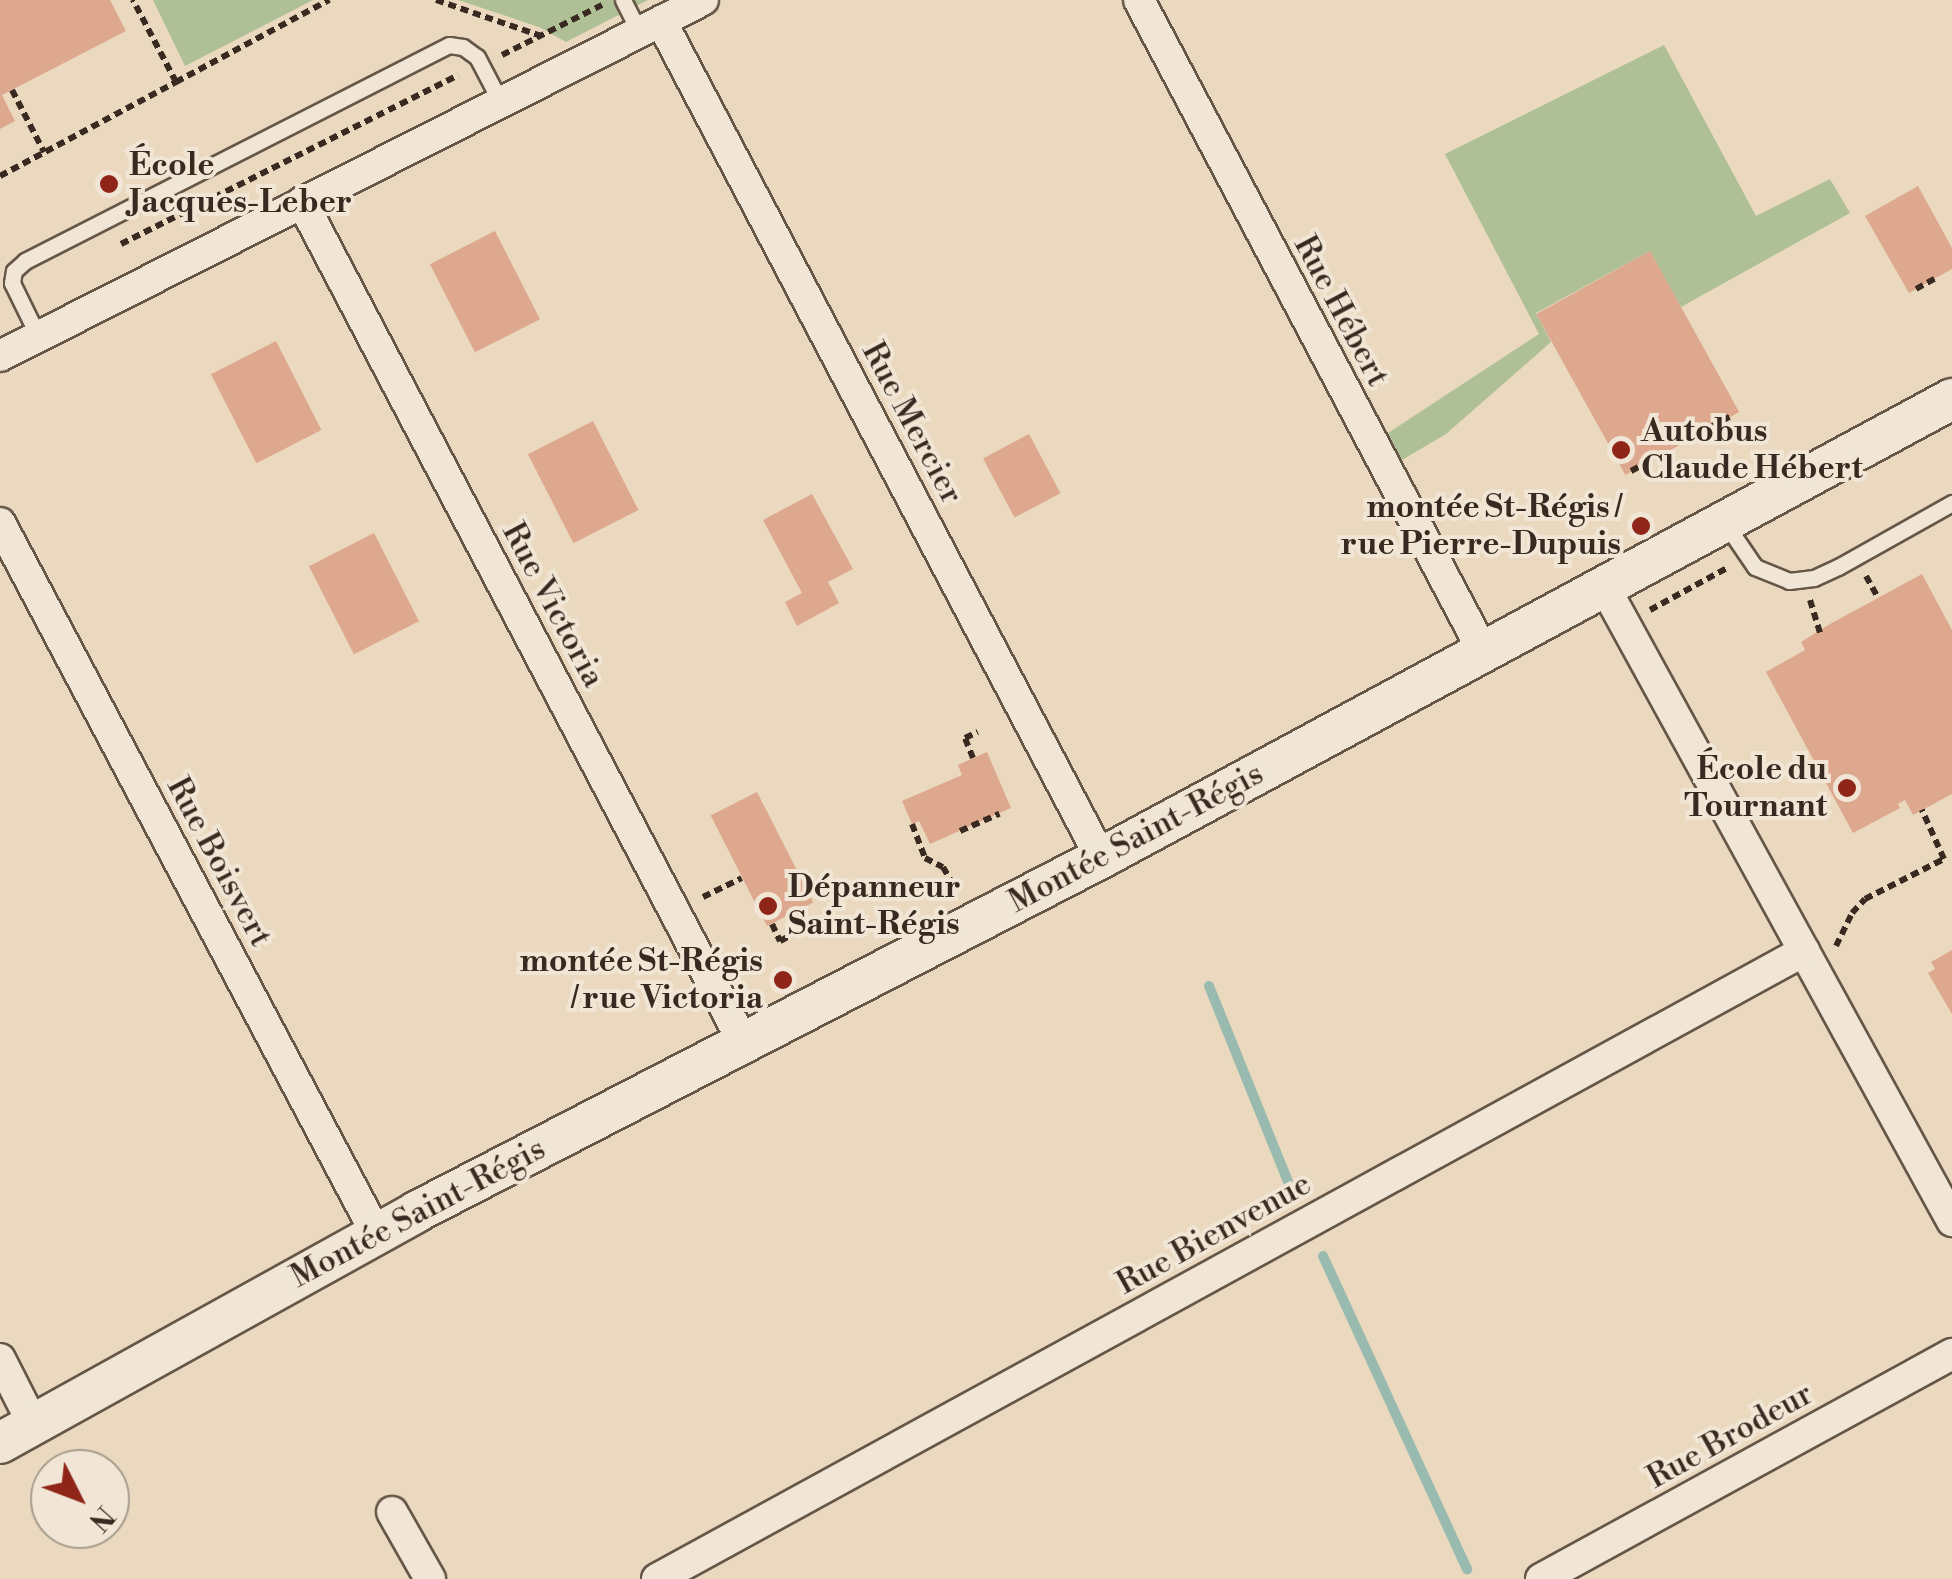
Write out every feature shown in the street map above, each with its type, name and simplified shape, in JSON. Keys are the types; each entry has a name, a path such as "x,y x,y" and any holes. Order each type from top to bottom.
{"street":[{"path":"0,356 703,0"},
{"name":"Rue Hébert","path":"1139,0 1484,653"},
{"name":"Rue Mercier","path":"651,27 1101,858"},
{"name":"Rue Victoria","path":"302,202 742,1040"},
{"name":"Montée Saint-Régis","path":"16,1434 376,1233 742,1040 1101,858 1951,401"},
{"name":"Rue Boisvert","path":"0,523 376,1233"},
{"path":"1605,588 1819,954 1952,1221"},
{"name":"Rue Bienvenue","path":"657,1579 1819,954"},
{"name":"Rue Brodeur","path":"1541,1579 1952,1354"},
{"path":"0,1359 16,1434"},
{"path":"392,1512 430,1579"}],"lane":[{"path":"623,0 651,27"},
{"path":"38,336 12,283 14,271 24,262 431,54 449,45 463,46 482,64 500,101"},
{"path":"1725,523 1755,567 1789,582 1814,578 1838,567 1952,503"}],"path":[{"path":"133,0 176,82"},
{"path":"0,176 329,0"},
{"path":"436,0 538,38 598,7"},
{"path":"116,247 427,89"},
{"path":"12,90 44,152"},
{"path":"1916,289 1938,278"},
{"path":"1711,427 1733,416"},
{"path":"1631,471 1650,461"},
{"path":"1664,602 1729,567"},
{"path":"1865,574 1878,598"},
{"path":"1810,603 1820,632"},
{"path":"973,758 965,738 978,732"},
{"path":"1819,954 1865,898 1948,858 1922,810"},
{"path":"960,831 999,814"},
{"path":"912,824 926,858 943,866 958,892"},
{"path":"700,898 742,878"},
{"path":"772,924 780,941 798,932"}],"green space":[{"path":"153,0 313,0 185,66"},
{"path":"458,0 648,0 566,42 539,27"},
{"path":"1664,45 1756,216 1830,179 1850,213 1681,307 1650,251 1536,313 1551,342 1446,434 1402,460 1388,433 1539,334 1445,154"}],"building":[{"path":"0,0 110,0 126,31 2,95 15,121 0,129"},
{"path":"1918,186 1952,248 1952,269 1909,293 1865,216"},
{"path":"495,231 540,319 475,352 430,264"},
{"path":"1650,251 1739,412 1626,475 1536,314"},
{"path":"276,341 321,430 256,463 211,374"},
{"path":"593,421 638,510 573,543 528,454"},
{"path":"1029,434 1060,493 1015,518 983,458"},
{"path":"812,494 853,569 828,582 839,603 797,626 785,602 802,593 763,520"},
{"path":"374,533 419,621 354,654 309,566"},
{"path":"1922,574 1952,630 1952,794 1913,815 1905,800 1898,804 1900,808 1853,833 1766,672 1805,650 1801,642"},
{"path":"987,752 1011,808 930,844 919,821 912,824 902,801 962,775 958,765"},
{"path":"757,792 813,902 767,926 711,816"},
{"path":"1952,950 1952,1014 1928,973 1935,969 1931,962"}],"waterway":[{"path":"1209,986 1292,1191"},
{"path":"1323,1256 1467,1569"}],"place":[{"name":"École Jacques-Leber","path":"109,184"},
{"name":"Autobus Claude Hébert","path":"1621,450"},
{"name":"montée St-Régis / rue Pierre-Dupuis","path":"1641,526"},
{"name":"École du Tournant","path":"1847,788"},
{"name":"Dépanneur Saint-Régis","path":"768,906"},
{"name":"montée St-Régis / rue Victoria","path":"783,980"}]}
